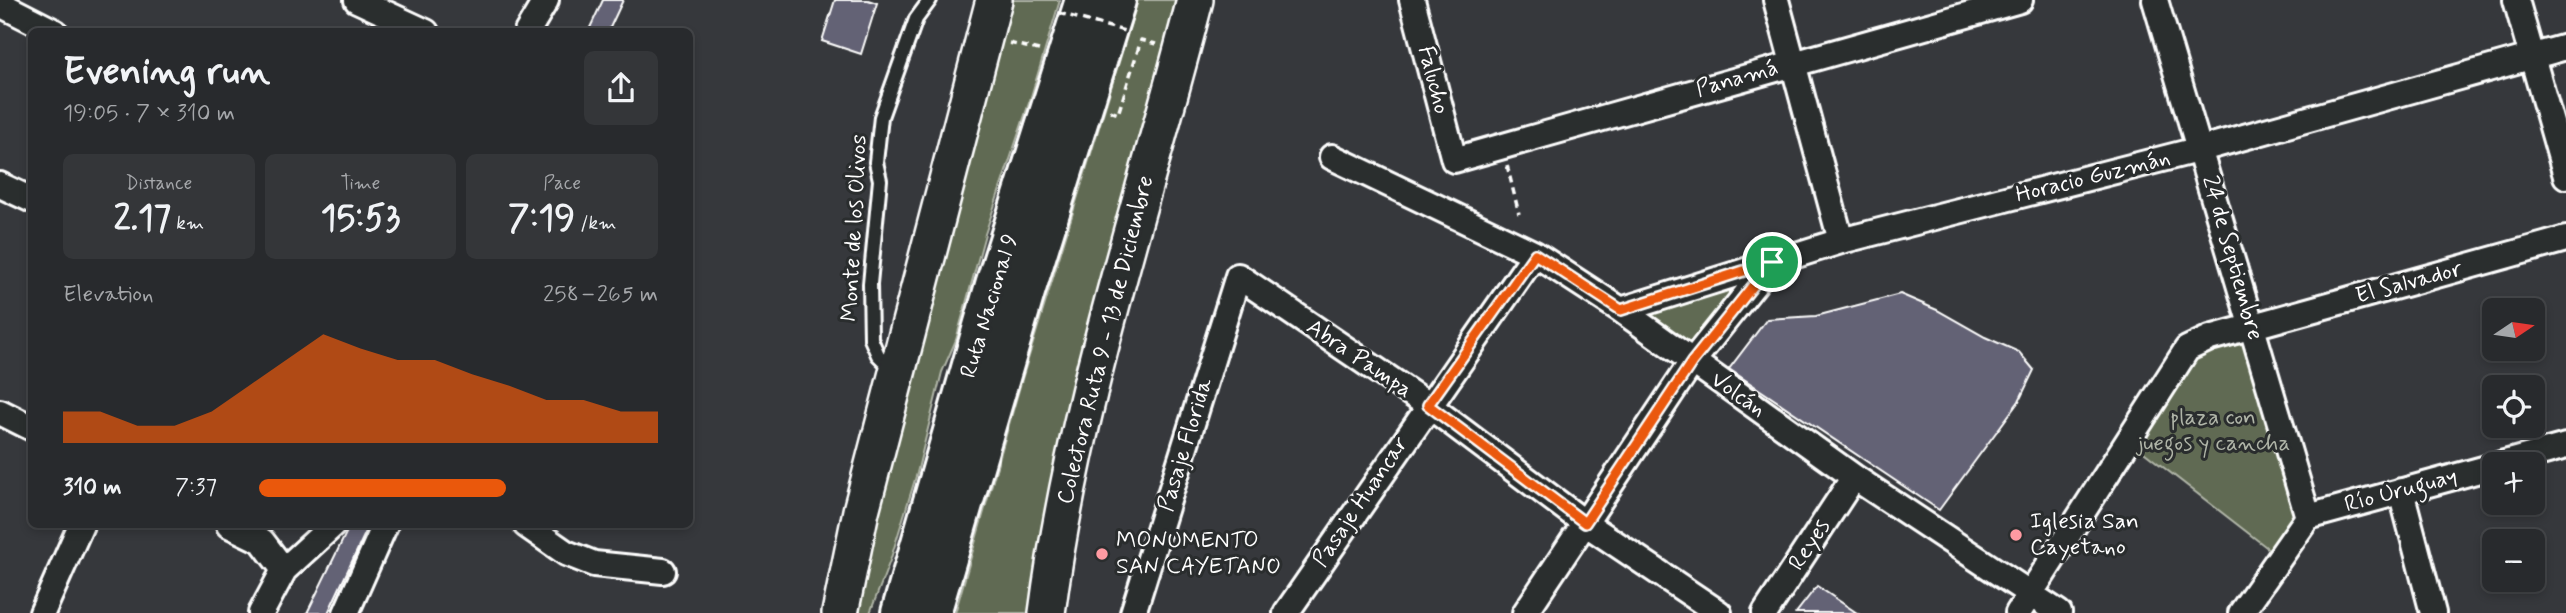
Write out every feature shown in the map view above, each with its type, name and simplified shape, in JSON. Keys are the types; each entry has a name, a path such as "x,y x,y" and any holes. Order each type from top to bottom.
{"highway":[{"name":"Ruta Nacional 9","path":"901,613 1072,6"},
{"name":"Ruta Nacional 9","path":"931,613 1025,292 1122,16"}],"street":[{"path":"358,0 418,28"},
{"path":"529,28 546,0"},
{"path":"840,613 861,512 994,0"},
{"name":"Colectora Ruta 9 - 13 de Diciembre","path":"1047,613 1054,558 1073,460 1115,290 1195,0"},
{"name":"Falucho","path":"1412,0 1454,160"},
{"path":"1776,0 1840,241"},
{"name":"Panamá","path":"1454,160 2020,0"},
{"name":"24 de Septiembre","path":"2155,0 2308,517"},
{"path":"2515,0 2566,176"},
{"path":"0,4 47,28"},
{"name":"Horacio Guzmán","path":"1621,310 1840,241 2201,149 2566,47"},
{"name":"Volcán","path":"1332,157 1535,254 1621,310 2025,603 2059,613"},
{"path":"0,185 28,198"},
{"name":"El Salvador","path":"2025,603 2187,349 2210,338 2566,239"},
{"name":"Pasaje Huancar","path":"1286,613 1535,254"},
{"path":"1525,613 1692,362 1772,262"},
{"name":"Abra Pampa","path":"1238,276 1428,405 1585,523 1719,613"},
{"name":"Pasaje Florida","path":"1133,613 1238,276"},
{"path":"0,412 28,426"},
{"path":"2544,452 2566,446"},
{"name":"Río Uruguay","path":"2308,517 2482,469"},
{"name":"Reyes","path":"1765,613 1854,477"},
{"path":"2401,491 2433,613"},
{"path":"2241,613 2308,517"},
{"path":"42,613 79,528"},
{"path":"235,528 262,541 284,570"},
{"path":"261,613 284,570 330,528"},
{"path":"346,613 384,528"},
{"path":"530,528 566,553 594,564 663,571"}],"lane":[{"name":"Monte de los Olivos","path":"897,374 878,355 871,339 870,285 880,180 876,162 881,117 916,19 930,0"}],"path":[{"path":"1072,6 1122,16"},
{"path":"1000,41 1047,52"},
{"path":"1502,146 1519,214"}],"green space":[{"path":"1002,0 1060,0 985,234 956,340 942,372 917,473 891,558 870,613 857,613 886,469"},
{"path":"1138,0 1178,0 1031,613 955,613 1022,379"},
{"path":"1741,285 1691,348 1646,313"},
{"name":"plaza con juegos y cancha","path":"2246,343 2301,517 2270,550 2136,446 2190,355"}],"building":[{"path":"603,0 623,0 610,28 590,28"},
{"path":"835,0 868,0 877,3 861,54 822,41"},
{"path":"1900,294 2019,352 2034,370 2019,401 1939,510 1729,369 1767,319 1816,316"},
{"path":"349,528 368,528 328,613 307,613"},
{"path":"1817,586 1857,613 1796,613"}],"place":[{"name":"Iglesia San Cayetano","path":"2016,535"},
{"name":"MONUMENTO SAN CAYETANO","path":"1102,554"}],"route":[{"path":"1535,254 1621,310 1772,262 1692,362 1585,523 1428,405 1535,254"}]}
